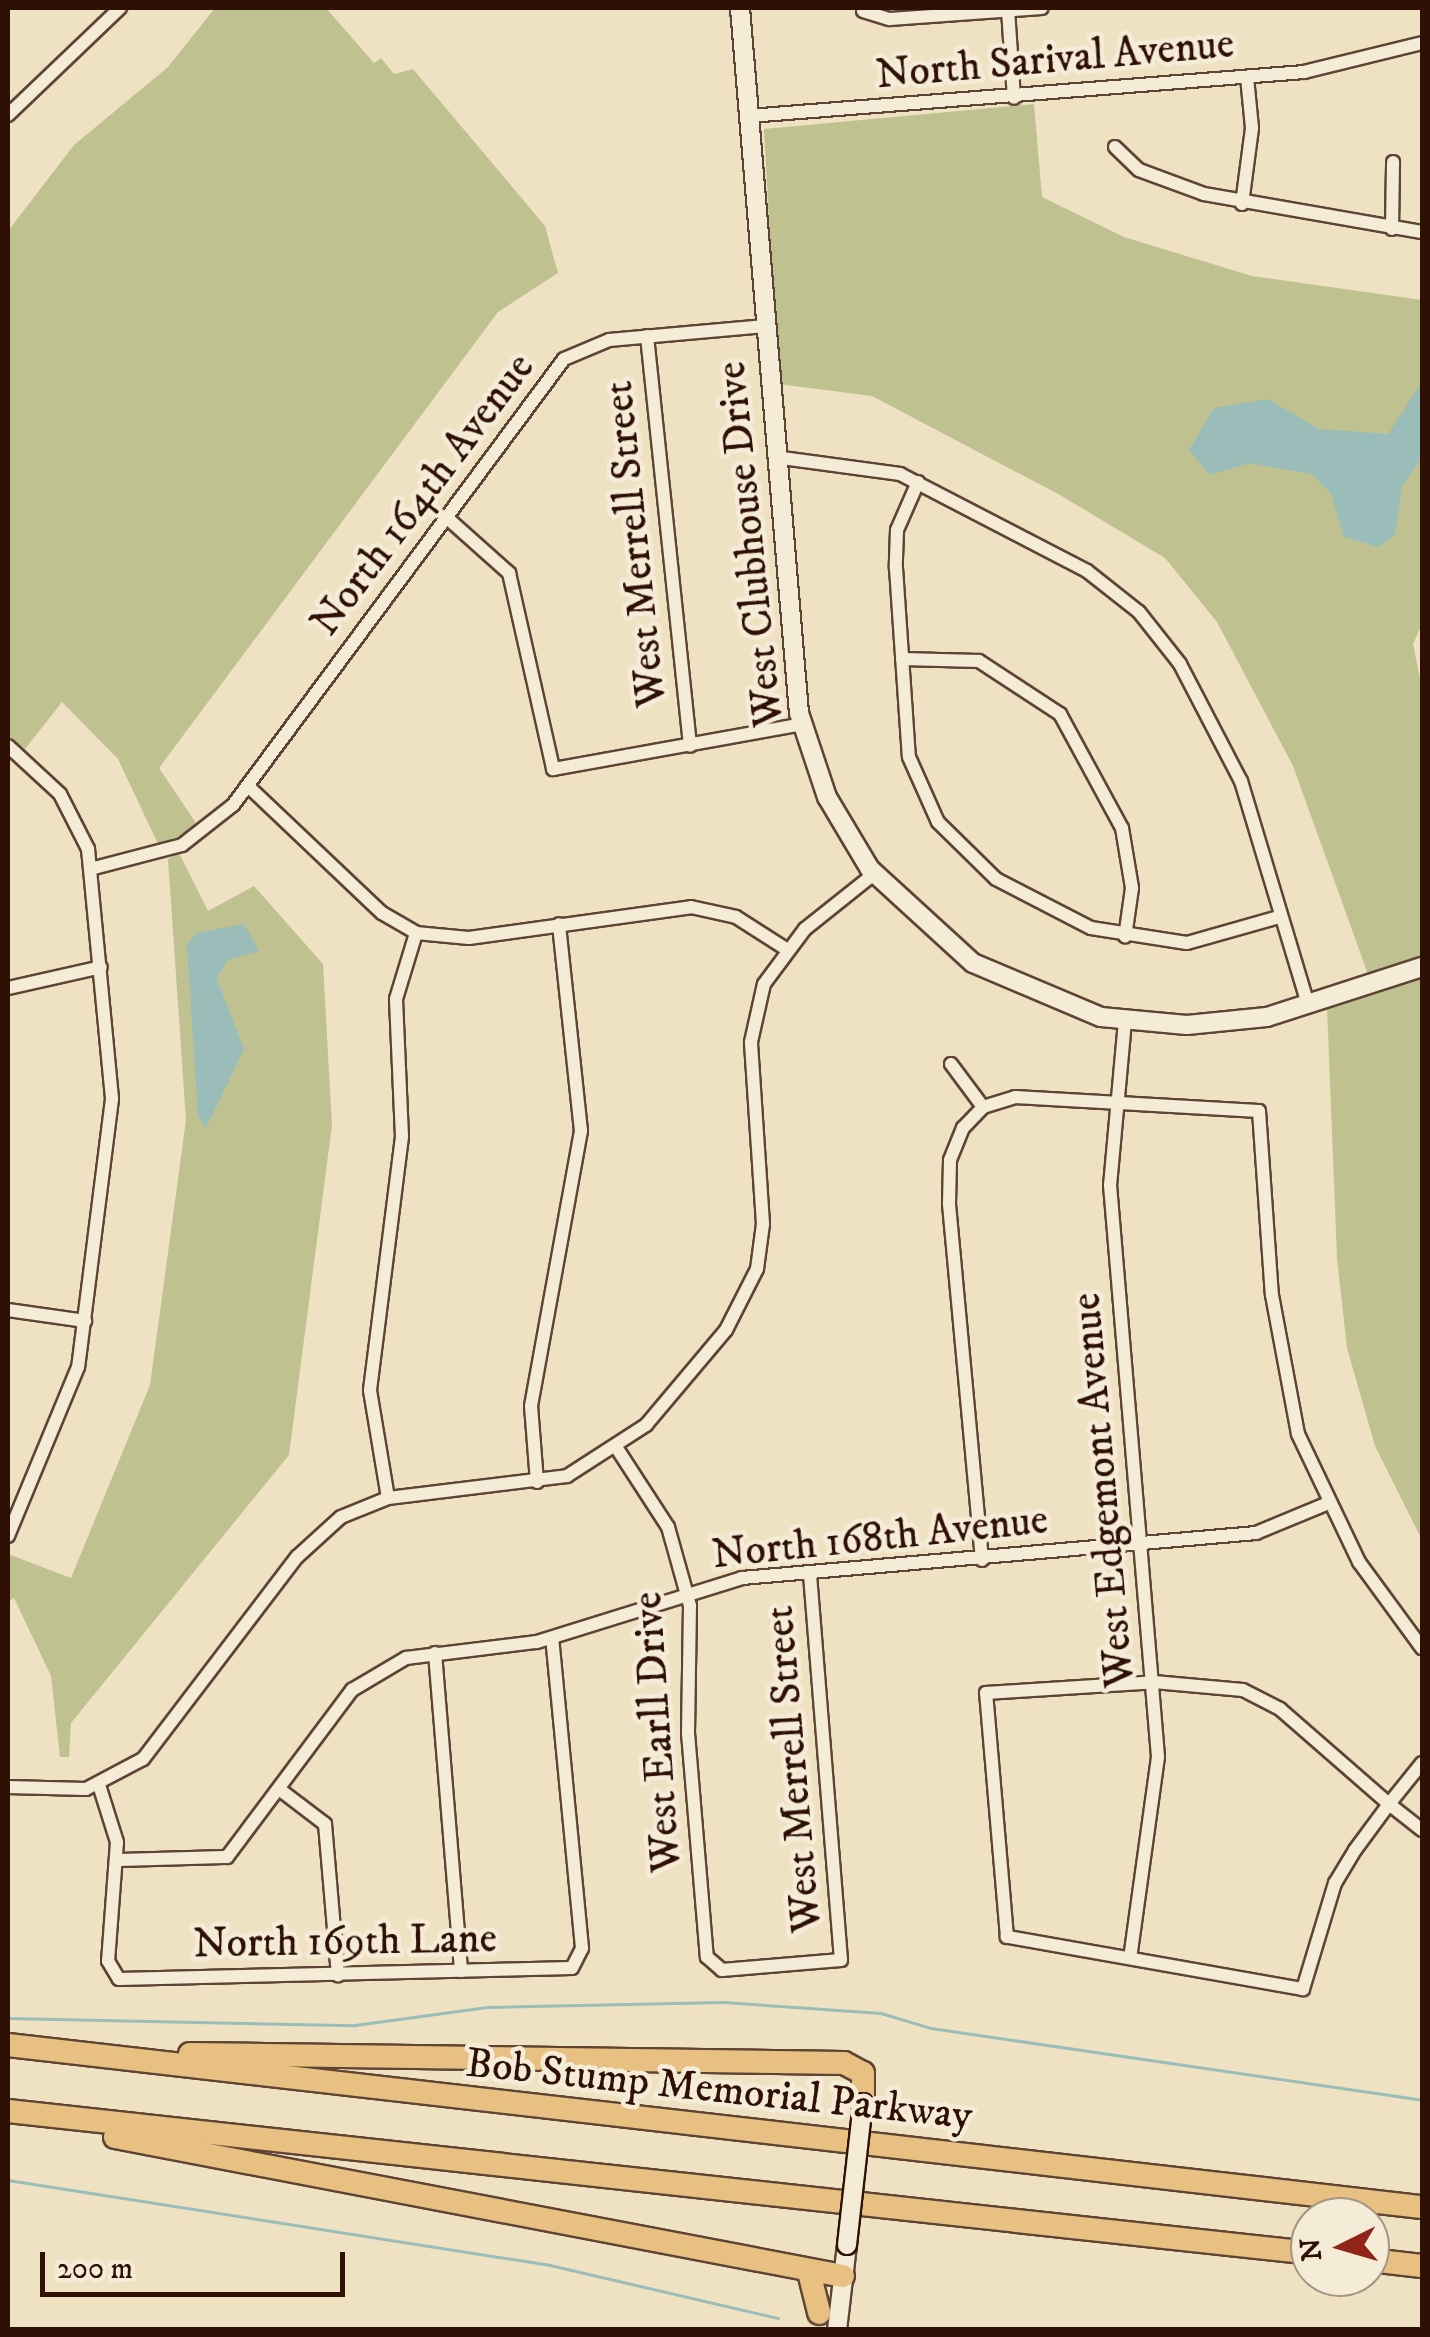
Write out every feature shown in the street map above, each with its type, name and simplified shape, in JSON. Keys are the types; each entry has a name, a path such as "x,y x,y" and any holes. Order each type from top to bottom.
{"highway":[{"path":"8,2045 361,2061 844,2063 862,2074 863,2103"},
{"name":"Bob Stump Memorial Parkway","path":"8,2045 1422,2206"},
{"path":"8,2110 1290,2251"},
{"path":"8,2122 262,2163 810,2276 843,2276"},
{"path":"1390,2262 1422,2266"},
{"path":"810,2276 818,2321"}],"street":[{"path":"8,115 120,8"},
{"name":"West Clubhouse Drive","path":"740,8 775,457 802,724 827,797 874,874 973,964 1046,1000 1125,1021 1212,1024 1308,1005 1422,967"},
{"path":"864,10 890,18 1042,8"},
{"path":"1008,10 1014,98"},
{"name":"North Sarival Avenue","path":"749,116 1247,77 1422,42"},
{"path":"1242,204 1252,128 1247,77"},
{"path":"1115,147 1139,170 1242,204 1422,232"},
{"path":"1392,229 1393,162"},
{"name":"North 164th Avenue","path":"94,868 182,845 249,787 444,516 564,359 647,336 765,326"},
{"name":"West Merrell Street","path":"647,336 690,746"},
{"path":"775,457 874,466 918,482 1086,571 1153,628 1240,781 1308,1005"},
{"path":"918,482 896,545 902,659 912,773 938,822 1018,894 1125,937 1203,941 1279,918"},
{"path":"444,516 509,573 553,769 802,724"},
{"path":"902,659 996,667 1060,714 1122,828 1132,888 1125,937"},
{"path":"8,1536 72,1391 85,1321 112,1099 94,868 68,807 10,753"},
{"path":"249,787 382,913 416,933 469,938 691,907 736,917 786,949"},
{"path":"8,1787 99,1785 154,1749 320,1533 388,1498 537,1482 618,1450 726,1330 756,1269 764,1224 752,1028 786,949 874,874"},
{"path":"537,1482 532,1406 581,1132 558,924"},
{"path":"388,1498 370,1390 402,1138 396,1000 416,933"},
{"path":"8,988 102,967"},
{"name":"West Edgemont Avenue","path":"1125,1021 1113,1104 1110,1184 1154,1682 1156,1816 1131,1952"},
{"path":"951,1064 983,1107"},
{"path":"982,1560 949,1204 950,1160 983,1107 1038,1097 1260,1111 1284,1375 1326,1504 1422,1648"},
{"path":"8,1310 85,1321"},
{"name":"West Earll Drive","path":"618,1450 662,1516 686,1591 688,1733 710,1966"},
{"name":"North 168th Avenue","path":"117,1860 227,1857 362,1680 436,1654 552,1638 686,1591 810,1572 982,1560 1256,1533 1326,1504"},
{"name":"West Merrell Street","path":"710,1966 840,1960 810,1572"},
{"name":"North 169th Lane","path":"117,1860 112,1975 461,1972 580,1963 552,1638"},
{"path":"436,1654 461,1972"},
{"path":"1422,1763 1389,1804 1318,1919 1303,1988 1131,1952 1007,1937 986,1694 1154,1682 1243,1690 1280,1709 1389,1804 1422,1830"},
{"path":"99,1785 117,1860"},
{"path":"279,1788 325,1824 338,1974"},
{"path":"836,2330 863,2103"}],"green space":[{"path":"215,8 326,8 374,63 381,58 394,74 413,69 545,226 558,273 498,312 159,768 198,826 159,846 118,759 62,702 25,749 8,736 8,231 74,145 168,67"},
{"path":"1034,104 1042,197 1124,237 1252,276 1422,300 1422,624 1413,644 1422,689 1422,1540 1375,1446 1347,1348 1337,1259 1327,1007 1374,991 1293,766 1217,622 1165,558 1060,495 872,396 778,384 764,129"},
{"path":"179,853 208,911 254,886 323,964 332,1125 289,1455 71,1723 69,1757 60,1757 51,1676 14,1598 8,1602 8,1554 71,1578 150,1385 186,1120 168,859"}],"water":[{"path":"1422,382 1422,457 1402,486 1395,535 1378,547 1344,537 1331,494 1312,474 1249,463 1210,475 1189,450 1214,408 1268,399 1319,429 1388,434"},
{"path":"244,924 259,951 227,960 217,979 244,1049 206,1128 198,1116 187,945 196,933"}],"waterway":[{"path":"8,2018 355,2025 489,2007 723,2002 881,2013 931,2028 1422,2100"},
{"path":"8,2180 550,2265 778,2318"}]}
